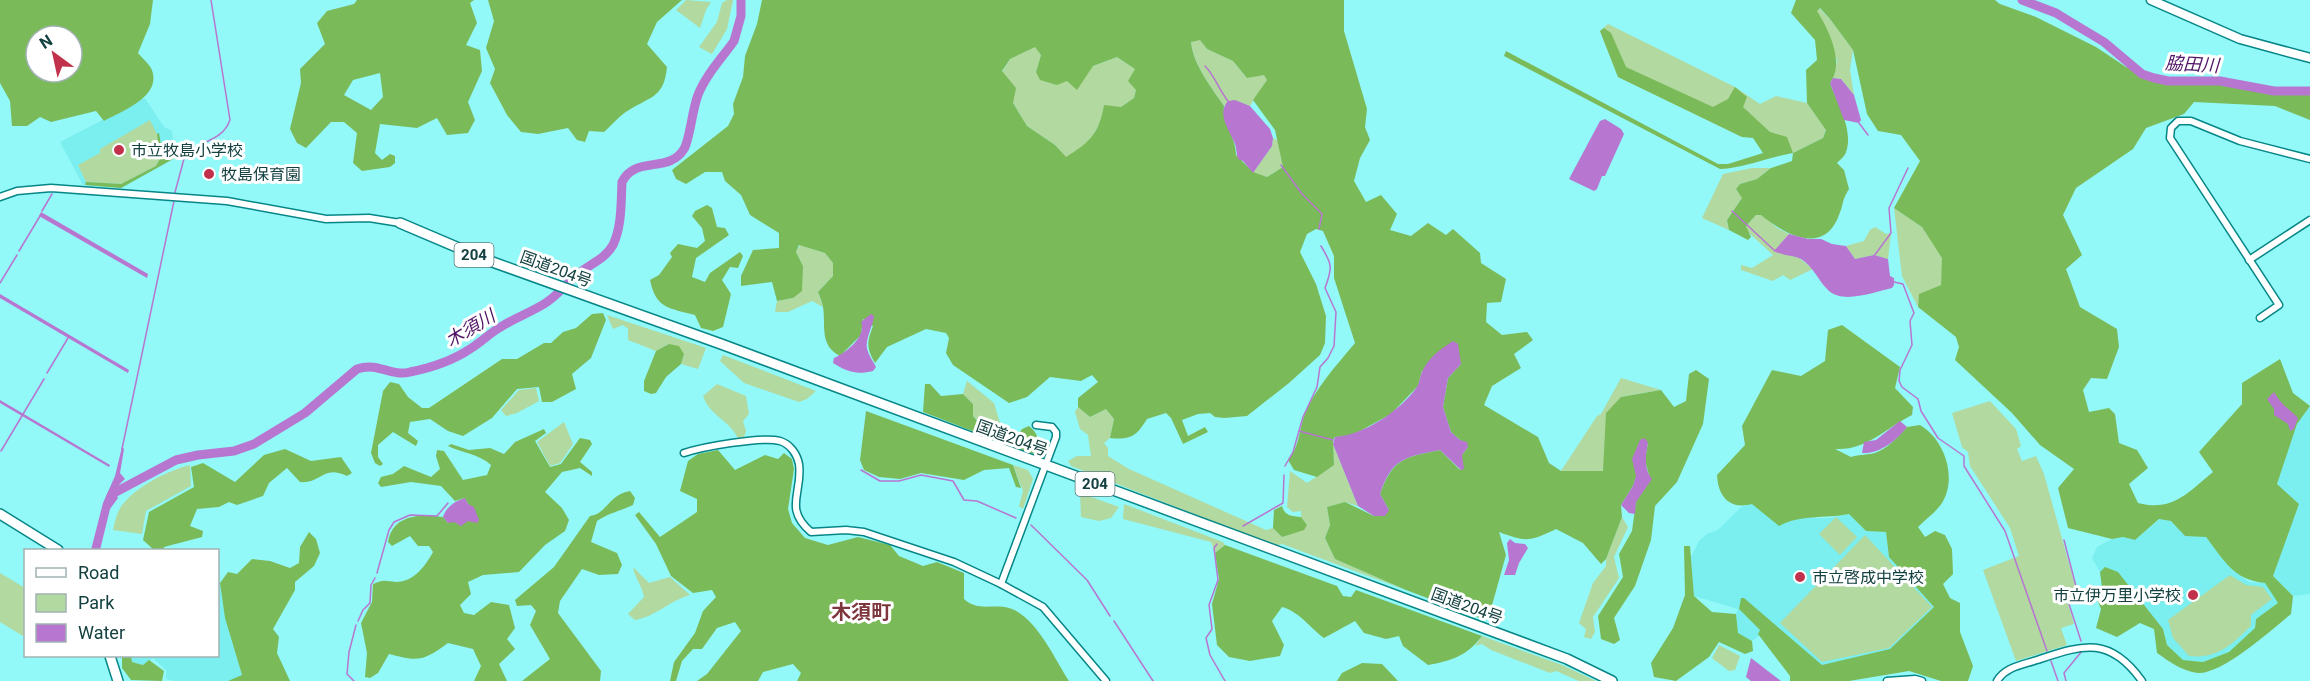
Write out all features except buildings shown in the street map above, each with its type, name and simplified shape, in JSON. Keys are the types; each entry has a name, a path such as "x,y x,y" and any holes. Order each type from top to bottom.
{"highway":[{"name":"国道204号","path":"400,223 487,260 1567,659 1612,681"},
{"path":"0,514 56,549"},
{"path":"110,657 118,681"}],"main road":[{"path":"2151,0 2240,39 2310,58"}],"street":[{"path":"2260,318 2279,305 2170,138 2171,128 2178,121 2191,121 2240,141 2310,159"},
{"path":"0,197 17,191 51,188 257,204 326,219 369,218 400,223"},
{"path":"2249,260 2310,220"},
{"path":"1001,584 1056,432 1052,426 1036,425"},
{"path":"684,453 701,448 768,440 780,441 791,448 797,457 800,468 795,503 797,515 811,532 846,530 864,532 954,562 1001,584 1042,607 1106,681"},
{"path":"1997,681 2002,674 2014,667 2078,647 2090,646 2118,656 2142,681"},
{"path":"1887,681 1915,679 1922,681"}],"shaded area":[{"name":"市立牧島小学校","path":"145,98 164,127 172,131 175,158 121,188 83,185 60,142"},
{"path":"2310,406 2310,594 2293,596 2272,576 2299,504 2277,484 2297,424"},
{"name":"市立啓成中学校","path":"1752,504 1793,518 1830,518 1849,514 1866,531 1886,532 1889,557 1934,607 1890,649 1813,681 1760,635 1752,641 1738,634 1736,614 1738,609 1694,596 1691,557 1699,541 1707,534 1718,530 1741,507"},
{"name":"市立伊万里小学校","path":"2160,519 2171,521 2185,536 2206,536 2232,570 2249,582 2265,583 2279,603 2256,619 2255,628 2229,652 2203,662 2183,660 2167,645 2163,629 2102,587 2100,572 2092,558 2097,547 2112,539 2123,537 2135,540"},
{"path":"220,583 225,618 242,676 228,681 174,681 166,679 166,670 153,658 143,665 132,662 131,657 219,657"}],"green space":[{"path":"0,0 153,0 150,24 138,53 151,68 152,87 139,101 104,121 96,111 51,122 40,117 27,126 12,126 10,101 0,83"},
{"path":"357,0 474,0 470,3 477,23 466,45 480,50 482,71 468,102 475,120 468,133 447,135 437,118 417,128 380,124 375,153 382,160 390,154 395,156 395,163 390,167 362,171 353,163 357,133 344,122 331,122 306,148 297,143 290,129 301,83 300,69 325,44 317,23 327,11 354,4","holes":["380,73 383,97 371,110 344,95 353,80"]},
{"path":"488,0 682,0 657,22 647,44 667,67 660,90 619,117 604,132 589,131 585,142 577,140 568,128 538,134 521,132 507,115 490,83 495,69 486,48 494,21"},
{"path":"686,0 711,2 700,28 676,10"},
{"path":"733,0 727,29 712,54 699,47 717,22 722,3"},
{"path":"762,0 1344,0 1344,31 1367,109 1365,127 1370,140 1360,158 1354,181 1366,202 1381,195 1397,214 1390,230 1411,236 1428,223 1446,235 1453,229 1480,253 1481,263 1506,279 1501,302 1487,303 1486,322 1502,335 1527,332 1533,340 1514,354 1521,368 1492,386 1484,405 1538,437 1549,463 1561,471 1603,471 1606,413 1621,397 1661,390 1674,407 1686,401 1689,374 1696,370 1709,379 1703,424 1677,482 1655,506 1651,540 1635,586 1614,618 1620,640 1614,644 1601,639 1598,616 1623,577 1619,554 1632,531 1636,502 1649,475 1645,461 1648,442 1633,486 1621,505 1622,517 1606,559 1601,564 1583,543 1556,529 1528,539 1516,538 1499,532 1506,555 1489,616 1480,618 1406,590 1335,559 1325,538 1330,525 1327,507 1345,502 1374,516 1389,510 1380,494 1395,466 1409,458 1440,450 1460,470 1462,455 1468,447 1451,432 1443,407 1448,378 1461,364 1422,371 1418,386 1391,414 1351,436 1335,437 1333,440 1334,465 1317,477 1294,470 1288,460 1297,445 1304,416 1326,378 1355,343 1334,278 1334,256 1323,231 1316,229 1307,234 1300,252 1316,284 1326,316 1325,343 1320,355 1247,416 1224,418 1215,417 1210,413 1198,414 1182,420 1188,436 1205,427 1208,432 1183,444 1171,418 1166,413 1147,419 1136,433 1128,438 1110,438 1114,419 1106,409 1090,417 1078,407 1078,398 1098,382 1092,375 1081,381 1050,377 1027,397 1009,403 953,365 946,353 949,338 946,333 926,329 887,347 875,363 868,345 873,326 863,319 861,335 840,356 833,352 826,341 823,307 818,292 833,276 833,263 825,253 799,245 796,252 803,266 802,291 793,298 777,301 772,282 741,286 741,276 753,250 779,248 779,233 750,215 741,195 725,181 722,172 705,172 686,184 676,179 672,170 728,126 734,114 733,104 743,77 745,56 757,24","holes":["1200,40 1207,49 1233,61 1247,78 1264,75 1267,80 1253,100 1275,130 1283,167 1267,177 1253,172 1236,155 1234,142 1225,119 1224,106 1204,76 1192,51 1191,42","1035,47 1041,55 1036,72 1040,80 1057,85 1067,81 1077,90 1093,66 1117,57 1135,69 1128,81 1136,90 1134,98 1121,107 1104,105 1099,123 1092,136 1066,157 1055,145 1027,126 1013,103 1016,88 1002,71 1010,59"]},
{"path":"1796,0 1995,0 2036,17 2096,47 2126,67 2152,79 2165,82 2220,83 2274,93 2310,92 2310,120 2275,106 2194,102 2184,114 2146,128 2133,149 2076,188 2063,215 2082,255 2066,269 2080,307 2117,329 2119,347 2107,379 2091,378 2083,390 2089,412 2109,408 2115,414 2119,443 2137,450 2148,468 2129,484 2138,503 2161,505 2170,503 2179,499 2213,472 2199,452 2242,404 2242,383 2280,359 2293,393 2310,406 2297,424 2277,484 2299,504 2273,576 2293,596 2291,614 2233,659 2208,671 2198,673 2181,668 2157,653 2154,629 2140,623 2117,637 2096,628 2101,609 2096,597 2102,587 2100,572 2105,567 2118,572 2163,629 2167,645 2183,660 2203,662 2229,652 2255,628 2256,619 2278,603 2265,583 2245,578 2230,568 2206,537 2185,536 2171,521 2159,519 2135,540 2123,537 2112,539 2068,528 2058,488 2074,469 2040,445 2012,413 1955,360 1959,347 1956,337 1918,307 1919,294 1941,285 1942,258 1922,227 1894,208 1920,161 1901,135 1878,131 1867,114 1853,50 1820,8 1817,11 1826,27 1836,56 1834,75 1830,83 1844,117 1848,135 1845,153 1837,163 1844,170 1849,189 1841,211 1832,228 1824,235 1814,238 1792,235 1761,215 1756,215 1746,226 1751,237 1748,240 1729,230 1727,220 1742,198 1736,189 1740,184 1757,179 1771,168 1792,161 1793,153 1823,138 1826,130 1807,103 1806,70 1817,60 1815,40 1791,13"},
{"path":"1819,8 1853,50 1850,70 1854,95 1841,79 1833,78 1837,61 1817,11"},
{"path":"1608,24 1735,87 1760,104 1776,96 1807,103 1826,129 1823,138 1793,153 1762,137 1742,137 1618,77 1600,31"},
{"path":"1604,28 1611,33 1626,67 1713,107 1728,99 1735,87 1747,97 1743,107 1770,132 1787,137 1793,153 1738,167 1720,169 1504,56 1506,51 1718,164 1728,164 1763,153 1753,138 1742,137 1618,77 1600,31"},
{"path":"1200,39 1207,49 1233,61 1247,78 1264,74 1267,80 1250,106 1233,101 1224,106 1204,76 1192,51 1191,42"},
{"path":"1035,46 1041,55 1036,72 1093,66 1117,57 1135,69 1134,98 1101,121 1089,143 1066,158 1055,145 1027,126 1013,103 1002,72 1010,59"},
{"path":"150,120 157,134 160,159 156,166 121,184 86,182 78,165 100,153 100,149"},
{"path":"159,133 163,156 172,155 175,158 121,188 85,185 86,182 121,184 156,166 160,159 157,134"},
{"path":"1273,138 1278,141 1283,167 1267,177 1253,173 1272,146"},
{"path":"1752,168 1771,168 1757,179 1740,184 1736,190 1742,198 1727,220 1729,230 1702,218 1723,174"},
{"path":"707,205 712,208 717,227 725,228 729,235 696,258 692,277 705,282 710,273 740,252 743,256 738,268 730,267 722,280 731,294 723,327 713,331 701,328 695,315 665,306 660,302 650,280 659,275 672,257 670,253 678,244 697,248 705,241 702,228 692,216 695,211"},
{"path":"1894,208 1922,227 1943,258 1941,285 1920,294 1918,307 1902,276"},
{"path":"1756,215 1762,215 1777,228 1789,234 1775,251 1799,258 1813,269 1790,280 1783,275 1773,281 1741,270 1741,265 1752,268 1773,255 1747,231 1746,226"},
{"path":"1875,227 1886,234 1891,233 1888,259 1874,255 1855,259 1846,246 1864,241 1870,230"},
{"path":"800,245 825,253 833,263 833,276 818,292 823,307 812,301 788,312 775,312 777,301 793,298 803,266 796,252"},
{"path":"603,313 606,320 591,358 572,374 576,389 552,402 542,402 539,387 517,389 492,418 463,436 448,431 430,419 410,422 408,433 418,441 416,446 393,432 378,445 378,457 383,464 380,466 375,463 371,453 383,391 390,382 399,384 408,397 422,408 429,408 502,359 517,359 544,343 551,343 563,332 576,328 592,314"},
{"path":"607,315 706,348 698,369 681,364 684,354 669,344 656,351 628,340 628,329 623,325 613,329"},
{"path":"1842,325 1900,367 1895,388 1913,407 1912,415 1866,443 1846,449 1835,449 1851,457 1875,453 1897,438 1907,427 1920,425 1936,439 1946,460 1949,482 1947,493 1940,506 1918,527 1925,537 1935,531 1945,535 1952,549 1953,574 1943,584 1950,598 1960,603 1960,632 1973,666 1968,681 1941,681 1909,671 1849,681 1790,681 1790,676 1758,634 1760,630 1739,609 1741,598 1744,598 1822,665 1890,649 1934,607 1889,557 1886,532 1866,531 1849,514 1804,518 1779,526 1752,504 1737,505 1727,500 1720,490 1717,475 1745,445 1742,426 1772,370 1801,376 1825,361 1828,330"},
{"path":"669,344 679,346 684,354 681,364 666,377 656,393 651,394 644,391 644,381 656,351"},
{"path":"723,355 816,391 807,399 799,402 744,383 720,361"},
{"path":"1621,378 1661,390 1621,397 1603,471 1561,471 1597,416 1601,414"},
{"path":"967,381 994,403 1006,443 982,435 980,423 973,416 973,404 963,394"},
{"path":"717,384 746,396 749,414 743,421 746,431 744,437 738,438 706,403 703,396"},
{"path":"925,384 930,384 941,396 963,394 973,404 973,416 980,424 980,429 975,432 923,412"},
{"path":"536,388 539,401 517,413 506,416 501,410 519,390"},
{"path":"1990,401 2016,429 2021,446 2017,449 2022,461 2036,456 2044,474 2078,596 2067,600 2074,624 2061,628 2067,645 2016,661 1983,570 2019,556 2010,528 1970,466 1968,452 1962,447 1952,413"},
{"path":"1078,407 1090,417 1106,409 1114,419 1110,438 1104,443 1108,448 1108,456 1129,469 1266,530 1273,528 1282,537 1307,525 1301,517 1301,511 1293,512 1287,507 1290,471 1307,483 1334,465 1333,444 1358,506 1345,502 1327,507 1330,525 1325,538 1335,559 1406,590 1282,544 1276,546 1071,466 1068,461 1077,456 1091,456 1088,435 1080,429 1075,412"},
{"path":"866,411 1013,465 1021,488 1016,487 1009,468 984,470 964,480 921,473 900,479 879,477 864,470 860,460"},
{"path":"564,422 573,444 560,463 550,466 537,442"},
{"path":"1029,426 1036,434 1038,441 1037,452 1032,454 1010,445 1022,429"},
{"path":"544,429 546,433 535,441 550,467 561,464 580,438 590,440 592,444 580,462 592,472 592,476 580,468 562,472 545,492 562,508 569,520 565,531 545,545 519,572 483,575 468,582 471,594 460,605 464,613 474,615 491,602 509,605 515,628 507,639 515,649 499,664 507,681 474,681 481,666 473,649 448,643 420,658 389,654 378,673 370,678 365,677 367,653 361,623 372,602 373,584 383,581 402,581 414,576 433,552 429,546 418,546 410,536 392,546 388,542 395,526 417,516 443,517 448,523 468,504 465,498 455,501 441,486 411,482 381,487 378,483 381,477 393,474 404,466 431,477 440,469 436,456 437,450 444,451 463,480 487,475 491,465 486,461 448,446 451,444 469,450 490,448 504,454 515,442"},
{"path":"285,449 311,461 341,457 352,473 347,476 332,472 307,482 300,482 287,468 269,483 263,496 237,505 229,502 219,507 197,509 190,526 203,531 202,537 164,547 164,549 153,549 143,540 149,512 194,487 191,467 203,463 235,482 264,455"},
{"path":"718,450 735,470 765,455 778,459 784,453 792,459 794,469 788,509 792,523 805,538 828,545 858,537 890,545 899,556 923,566 937,562 964,573 964,599 976,605 1006,607 1021,614 1045,640 1069,681 797,681 801,673 793,664 763,672 758,681 697,681 707,674 741,631 735,622 717,628 702,649 693,649 682,661 676,681 670,681 674,662 695,633 703,611 716,597 712,590 693,593 671,576 656,544 635,515 639,512 660,537 697,512 697,499 680,491 688,461 698,454"},
{"path":"190,465 191,486 146,511 142,534 113,530 121,507 137,491 163,475"},
{"path":"1013,465 1028,470 1033,479 1023,509 1019,506 1023,491"},
{"path":"630,491 635,498 633,505 597,521 591,542 617,553 622,565 618,574 599,575 582,569 560,601 558,613 601,671 600,681 522,681 550,659 530,625 536,611 531,605 517,606 515,600 554,567 590,516 600,512 617,496"},
{"path":"1080,493 1119,507 1111,518 1099,521 1081,517"},
{"path":"1124,504 1223,542 1225,545 1215,553 1211,542 1123,519"},
{"path":"1282,506 1289,515 1301,517 1307,525 1304,530 1282,537 1273,528 1274,510"},
{"path":"1622,517 1628,527 1614,557 1619,578 1593,617 1595,632 1591,639 1584,637 1586,629 1579,623 1593,583 1606,566 1606,559"},
{"path":"1836,517 1857,537 1840,555 1819,534"},
{"path":"309,532 316,539 320,553 314,566 295,582 295,590 273,629 279,637 277,653 290,681 228,681 242,675 225,618 220,583 228,572 237,574 252,559 270,561 290,568 299,563 300,547"},
{"path":"1865,535 1932,607 1889,648 1822,662 1780,623"},
{"path":"1225,545 1337,586 1343,596 1351,597 1356,590 1482,636 1464,653 1444,662 1428,665 1403,646 1399,636 1386,639 1364,633 1355,621 1324,638 1299,616 1282,607 1272,621 1284,645 1280,656 1250,661 1229,657 1217,645 1212,604 1219,579 1215,553"},
{"path":"1684,546 1690,546 1694,596 1712,612 1736,614 1738,633 1752,641 1753,651 1745,654 1719,642 1709,657 1676,681 1654,677 1651,663 1673,628 1685,595"},
{"path":"633,567 649,583 670,577 690,595 649,616 635,620 628,614 644,597"},
{"path":"0,573 24,587 24,634 0,622"},
{"path":"2230,575 2246,585 2263,587 2272,599 2251,615 2251,626 2230,645 2216,653 2189,656 2173,638 2168,620"},
{"path":"1482,636 1562,665 1596,681 1579,681 1556,671 1550,673 1491,650 1482,644 1475,646"},
{"path":"1719,645 1740,656 1735,670 1729,671 1712,658"},
{"path":"122,657 131,657 132,662 143,665 149,660 164,671 162,681 131,680 122,668"},
{"path":"1362,663 1382,664 1398,681 1337,681 1342,673"}],"water":[{"path":"1833,78 1841,79 1854,95 1861,120 1859,123 1844,120 1830,83"},
{"path":"1235,100 1250,106 1270,129 1273,138 1272,146 1253,173 1243,161 1238,159 1235,144 1224,117 1223,111 1228,101"},
{"path":"1605,119 1621,129 1624,134 1605,176 1602,176 1594,191 1569,179 1600,121"},
{"path":"41,212 148,274 147,278 39,216"},
{"path":"1789,234 1846,246 1855,259 1874,255 1888,259 1890,276 1894,278 1894,285 1892,288 1859,296 1835,295 1801,259 1774,251"},
{"path":"0,294 129,370 128,373 0,298"},
{"path":"871,314 874,316 867,349 876,367 873,371 852,372 833,363 834,358 849,348 858,338 861,333 861,322"},
{"path":"1453,341 1458,344 1461,364 1448,378 1443,407 1451,432 1460,440 1467,442 1468,447 1462,455 1464,469 1461,470 1440,450 1401,461 1390,473 1380,494 1389,510 1385,516 1374,516 1358,506 1333,444 1335,437 1369,427 1401,405 1417,387 1429,361"},
{"path":"2274,392 2298,418 2294,429 2290,431 2288,424 2274,415 2274,409 2267,399"},
{"path":"0,400 110,465 109,467 0,403"},
{"path":"1900,421 1907,427 1893,442 1881,449 1862,453 1864,442 1876,440"},
{"path":"1644,438 1648,442 1646,466 1652,479 1636,502 1635,514 1629,513 1621,505 1633,486 1636,476 1632,459 1640,440"},
{"path":"122,447 124,449 120,473 125,479 118,487 118,498 110,509 100,549 91,549 103,503 115,476"},
{"path":"465,498 468,504 474,507 479,520 477,523 468,521 461,526 454,522 448,523 443,517 446,510"},
{"path":"1510,539 1515,543 1525,544 1528,548 1515,575 1504,575 1509,560 1507,543"},
{"path":"1751,658 1781,681 1751,681 1746,677"}],"waterway":[{"path":"174,196 185,155 222,133 230,120 211,0"},
{"name":"木須川","path":"110,499 112,494 176,460 234,451 254,444 305,413 357,369 372,367 403,373 441,364 474,347 499,328 553,297 578,274 606,254 613,245 620,222 622,182 628,174 643,166 670,161 684,149 701,88 734,41 741,16 741,0"},
{"name":"脇田川","path":"2022,0 2056,13 2104,42 2142,74 2154,78 2168,81 2220,81 2274,91 2310,91"},
{"path":"1205,66 1228,101"},
{"path":"1859,123 1868,135"},
{"path":"1281,165 1302,194 1322,214 1319,229"},
{"path":"1874,256 1891,233 1889,208 1908,168"},
{"path":"42,211 52,194"},
{"path":"122,449 174,201"},
{"path":"1732,211 1775,251"},
{"path":"19,251 40,216"},
{"path":"1285,466 1293,452 1303,417 1317,387 1320,367 1334,346 1336,312 1325,288 1330,266 1321,246"},
{"path":"0,283 17,255"},
{"path":"1894,282 1903,284 1914,313 1910,321 1912,345 1900,370 1899,381 1902,387 1918,399 1921,411 1938,438 1964,456 1964,466 2005,531 2047,651"},
{"path":"47,373 68,338"},
{"path":"1,451 44,379"},
{"path":"1299,431 1333,440"},
{"path":"861,470 880,481 899,481 921,475 953,481 964,500 977,501 1016,518"},
{"path":"1243,526 1283,503 1284,475"},
{"path":"377,573 389,530 394,522 410,515 437,516 448,503"},
{"path":"1031,525 1087,580 1110,616"},
{"path":"2064,540 2079,598 2068,601 2081,641"},
{"path":"1217,544 1214,548 1218,580 1209,605 1212,629 1206,638 1210,655 1225,681"},
{"path":"358,621 363,610 370,603 371,585 375,578"},
{"path":"1114,621 1153,681"},
{"path":"354,681 347,674 349,652 356,625"},
{"path":"2066,681 2064,673 2082,651"},
{"path":"2051,661 2058,681"}],"place":[{"name":"市立牧島小学校","path":"119,150"},
{"name":"牧島保育園","path":"209,174"},
{"name":"市立啓成中学校","path":"1800,577"},
{"name":"市立伊万里小学校","path":"2193,595"}],"district":[{"name":"木須町","path":"861,612"}]}
